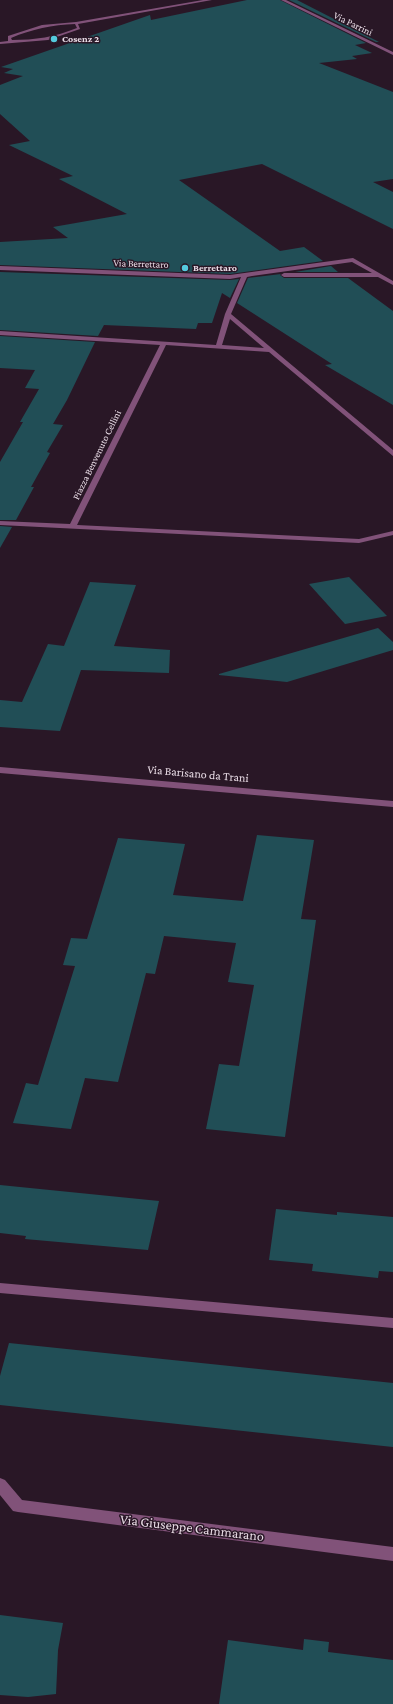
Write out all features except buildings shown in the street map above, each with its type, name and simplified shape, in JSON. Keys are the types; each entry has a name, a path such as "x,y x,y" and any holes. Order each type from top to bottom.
{"street":[{"path":"10,40 9,37 25,29 56,23 76,23 210,0"},
{"name":"Via Parrini","path":"283,0 393,54"},
{"path":"0,43 10,40 28,41 60,36 79,28 76,23"},
{"name":"Via Berrettaro","path":"0,268 230,277 353,260 380,274"},
{"path":"219,346 228,314 245,275 380,274 393,283"},
{"path":"228,314 393,454"},
{"path":"0,333 270,350"},
{"name":"Piazza Benvenuto Cellini","path":"72,527 164,343"},
{"path":"0,523 359,542 393,533"},
{"name":"Via Barisano da Trani","path":"0,770 393,804"},
{"path":"0,1288 393,1323"},
{"name":"Via Giuseppe Cammarano","path":"0,1484 18,1506 393,1554"}],"place":[{"name":"Cosenz 2","path":"54,39"},
{"name":"Berrettaro","path":"185,268"}]}
